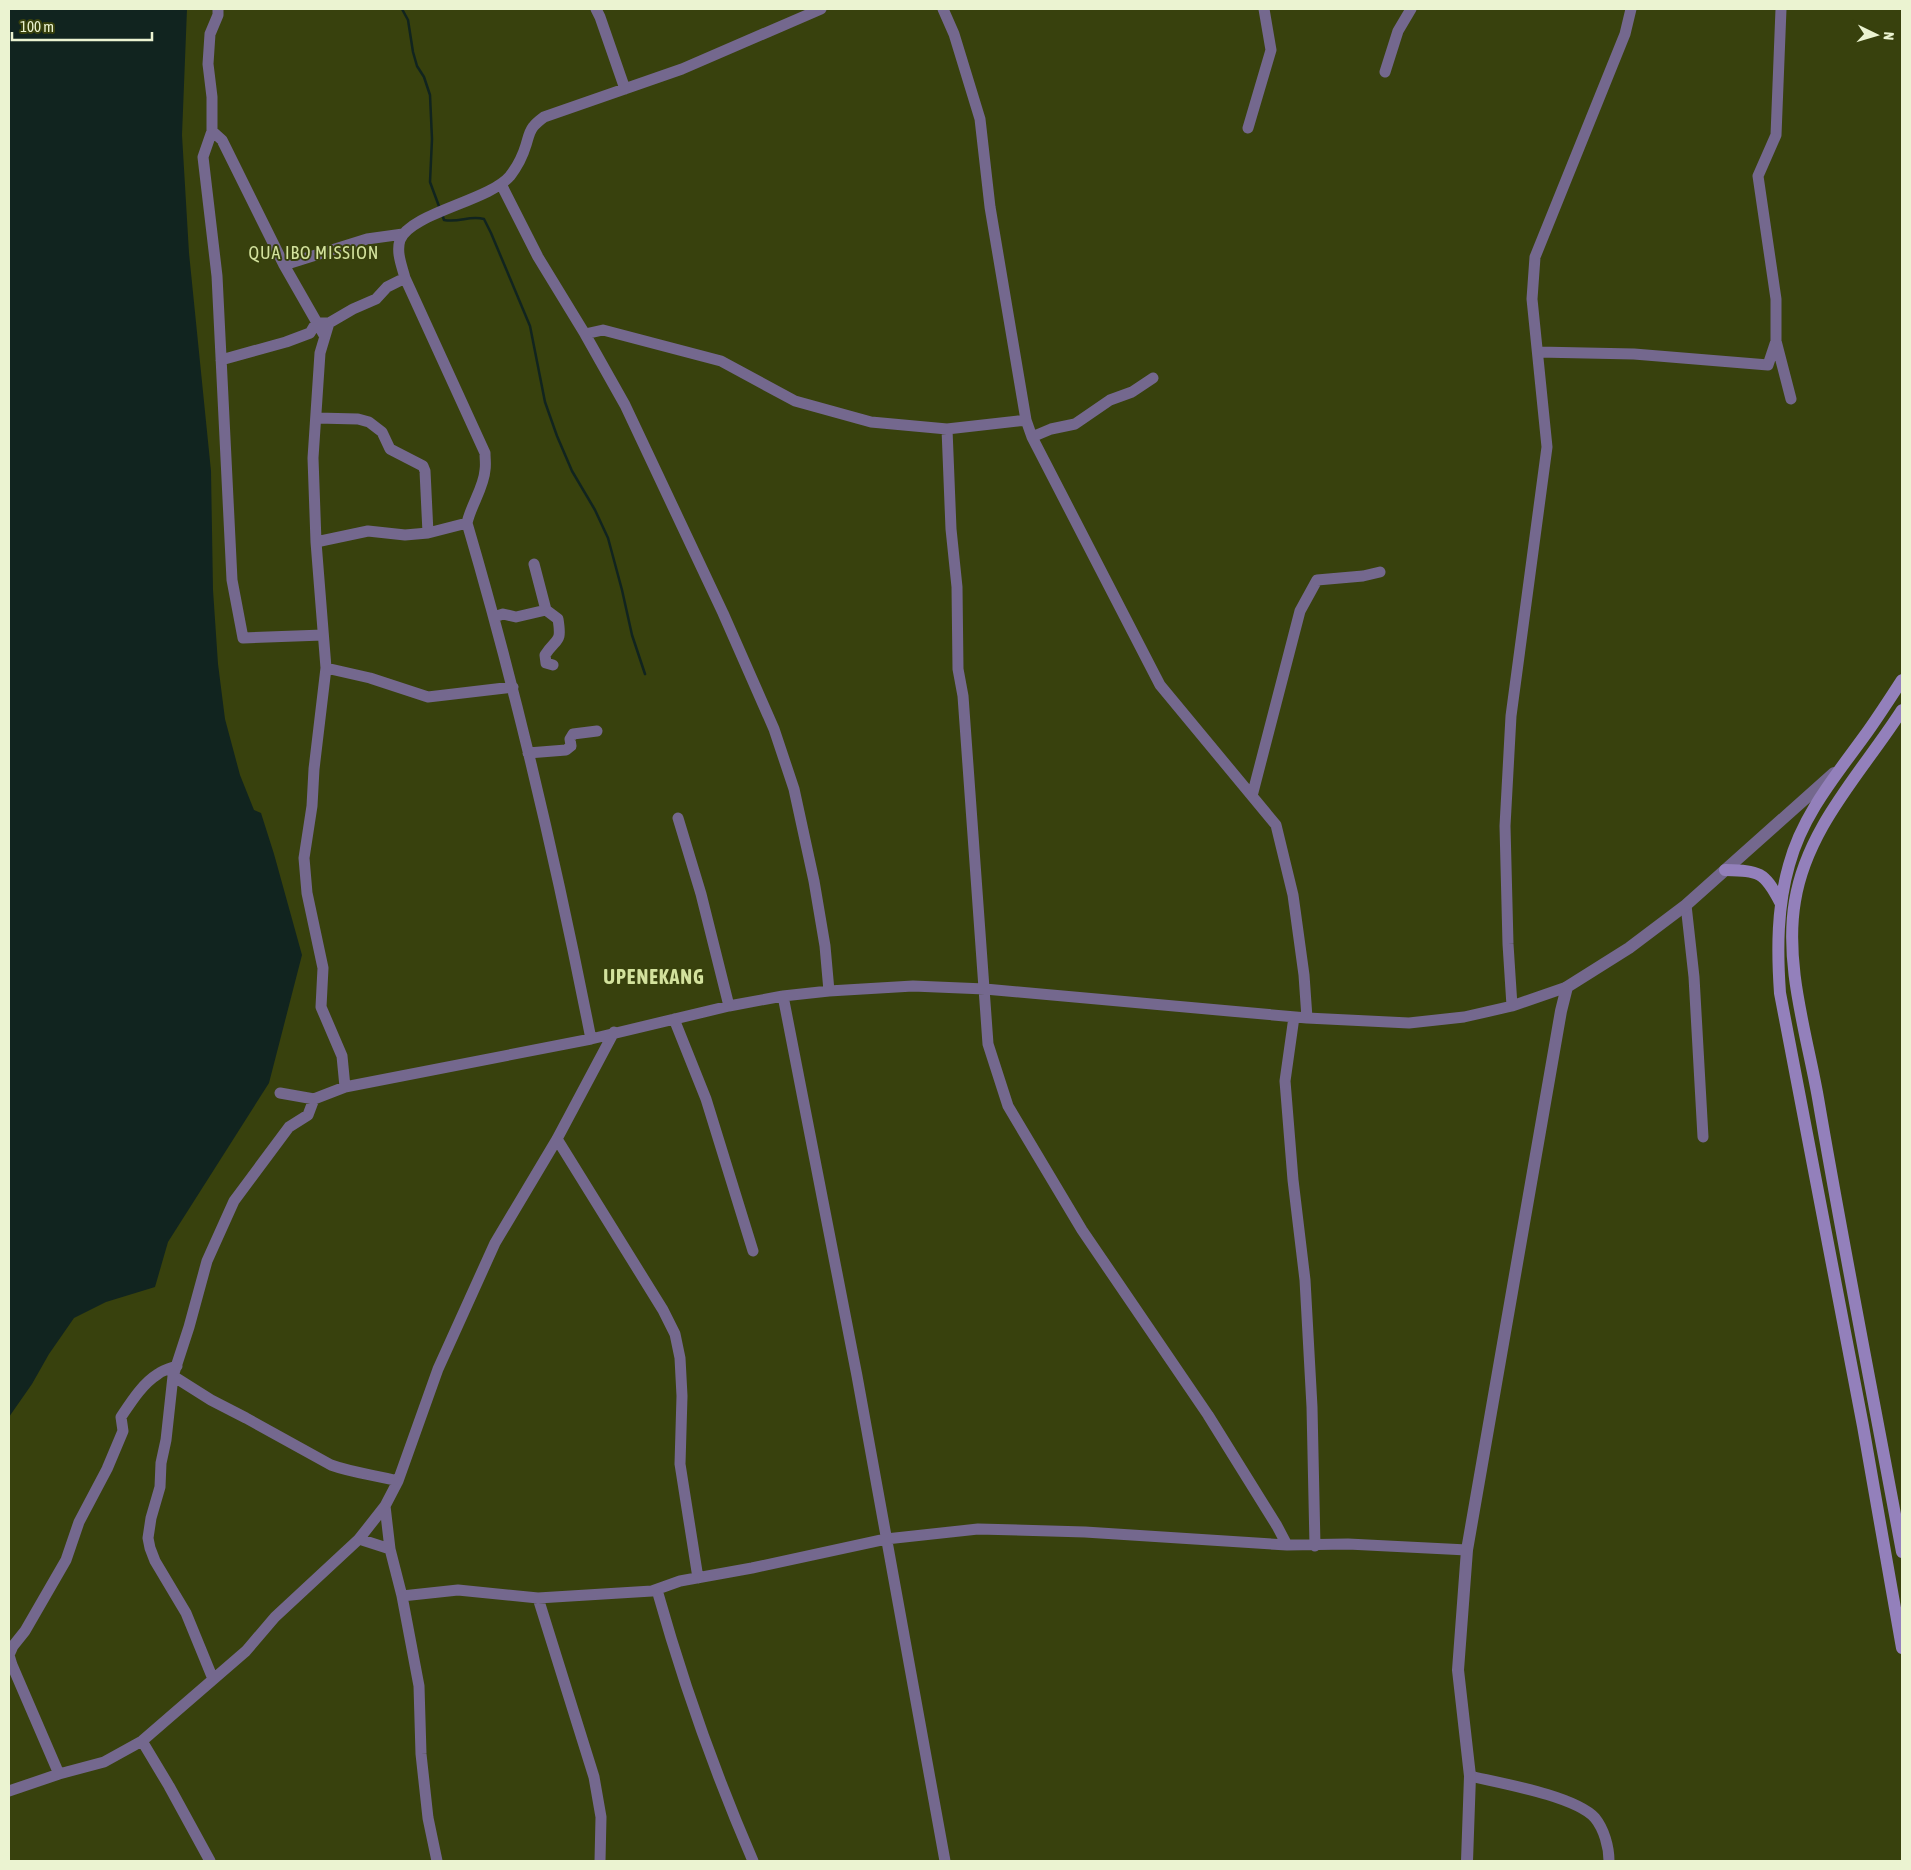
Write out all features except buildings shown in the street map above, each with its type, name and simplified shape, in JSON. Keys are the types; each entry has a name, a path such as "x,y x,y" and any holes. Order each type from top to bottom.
{"main road":[{"path":"1902,680 1868,731 1838,769 1809,816 1789,863 1780,902 1777,951 1780,993 1863,1426 1902,1648"},
{"path":"1902,710 1853,778 1821,829 1806,859 1795,901 1791,945 1798,999 1815,1080 1837,1208 1902,1552"},
{"path":"1725,870 1746,871 1763,876 1780,902"},
{"path":"1800,1096 1815,1080"}],"street":[{"path":"218,9 218,15 210,34 208,64 212,97 212,130 203,157 217,276 232,580 243,638 323,635"},
{"path":"596,9 625,89"},
{"path":"284,265 367,239 403,234 435,214 501,184 510,176 518,163 526,148 531,129 544,118 682,69 821,9"},
{"path":"943,9 954,34 980,119 990,208 1026,420 1032,437 1160,685 1276,825 1292,895 1304,975 1307,1018"},
{"path":"1248,128 1272,50 1264,9"},
{"path":"1385,72 1398,31 1411,9"},
{"path":"1512,1006 1508,944 1505,826 1511,716 1547,446 1532,300 1535,257 1626,34 1631,9"},
{"path":"1781,9 1776,136 1758,176 1776,299 1776,341 1791,398"},
{"path":"212,130 222,140 284,265 324,335"},
{"path":"501,184 538,257 625,405 653,462 774,729 794,789 814,881 825,946 829,991"},
{"path":"403,234 399,250 405,278 485,454 485,470 470,510 467,524 513,687 573,947 591,1039"},
{"path":"316,323 329,323 353,308 376,299 387,287 405,278"},
{"path":"221,360 286,342 310,333 316,323"},
{"path":"329,323 320,353 313,458 316,542 326,668 314,769 312,806 304,858 307,893 323,968 321,1007 324,1018 342,1056 344,1087"},
{"path":"585,334 603,330 720,361 795,401 832,413 871,422 947,429 1026,420"},
{"path":"1538,352 1634,354 1768,365 1776,341"},
{"path":"1032,437 1051,429 1075,424 1110,400 1132,392 1153,378"},
{"path":"317,418 358,419 369,422 382,432 390,449 423,466 425,471 428,533"},
{"path":"947,429 951,529 957,587 958,669 963,696 988,1044 1008,1106 1082,1230 1208,1415 1287,1545"},
{"path":"316,542 368,531 406,535 428,533 467,524"},
{"path":"534,564 546,610 558,619 560,632 558,640 544,655 546,664 552,666"},
{"path":"1252,796 1300,611 1317,580 1363,576 1380,572"},
{"path":"494,617 503,614 516,617 546,610"},
{"path":"326,668 370,678 428,696 513,687"},
{"path":"528,753 566,750 570,746 570,739 573,734 597,731"},
{"path":"280,1093 314,1099 344,1087 591,1039 729,1006 783,996 829,991 913,986 985,989 1307,1018 1409,1023 1464,1017 1512,1006 1567,987 1630,948 1686,905 1838,769"},
{"path":"678,818 701,894 729,1006"},
{"path":"1686,905 1694,977 1704,1137"},
{"path":"1467,1861 1470,1776 1458,1670 1467,1550 1561,1011 1567,987"},
{"path":"783,996 818,1173 945,1861"},
{"path":"1294,1016 1285,1081 1305,1290 1312,1407 1315,1546"},
{"path":"674,1019 706,1099 753,1251"},
{"path":"9,1791 59,1774 104,1762 142,1741 246,1651 275,1618 359,1539 385,1506 398,1481 438,1370 495,1243 557,1139 614,1032"},
{"path":"213,1679 186,1613 155,1561 148,1538 150,1518 160,1487 161,1464 175,1371 190,1327 207,1261 234,1202 289,1127 308,1115 314,1099"},
{"path":"557,1139 663,1310 675,1334 680,1358 680,1464 698,1578"},
{"path":"59,1774 9,1655 66,1560 79,1522 107,1470 123,1431 121,1417 135,1396 148,1382 158,1374 175,1371 211,1400 331,1465 398,1481"},
{"path":"385,1506 390,1549 402,1596 419,1686 421,1754 428,1818 437,1861"},
{"path":"402,1596 458,1590 538,1598 657,1590 680,1582 886,1539 988,1530 1085,1532 1287,1545 1348,1544 1467,1550"},
{"path":"359,1539 390,1549"},
{"path":"657,1590 678,1666 729,1806 753,1861"},
{"path":"538,1598 594,1777 601,1817 600,1861"},
{"path":"142,1741 210,1861"},
{"path":"1470,1776 1541,1793 1571,1803 1594,1816 1601,1828 1609,1852 1609,1861"}],"water":[{"path":"9,9 187,9 182,135 189,253 211,471 213,590 218,664 225,719 240,775 254,810 261,813 302,955 269,1083 168,1242 155,1287 106,1302 74,1318 9,1417"}],"waterway":[{"path":"402,9 408,20 417,66 424,77 430,95 432,139 430,182 440,209"},
{"path":"442,214 444,220 484,219 491,233 530,326 545,402 557,436 572,471 595,510 608,538 632,635 645,674"}],"district":[{"name":"QUA IBO MISSION","path":"314,252"},
{"name":"UPENEKANG","path":"654,976"}]}
